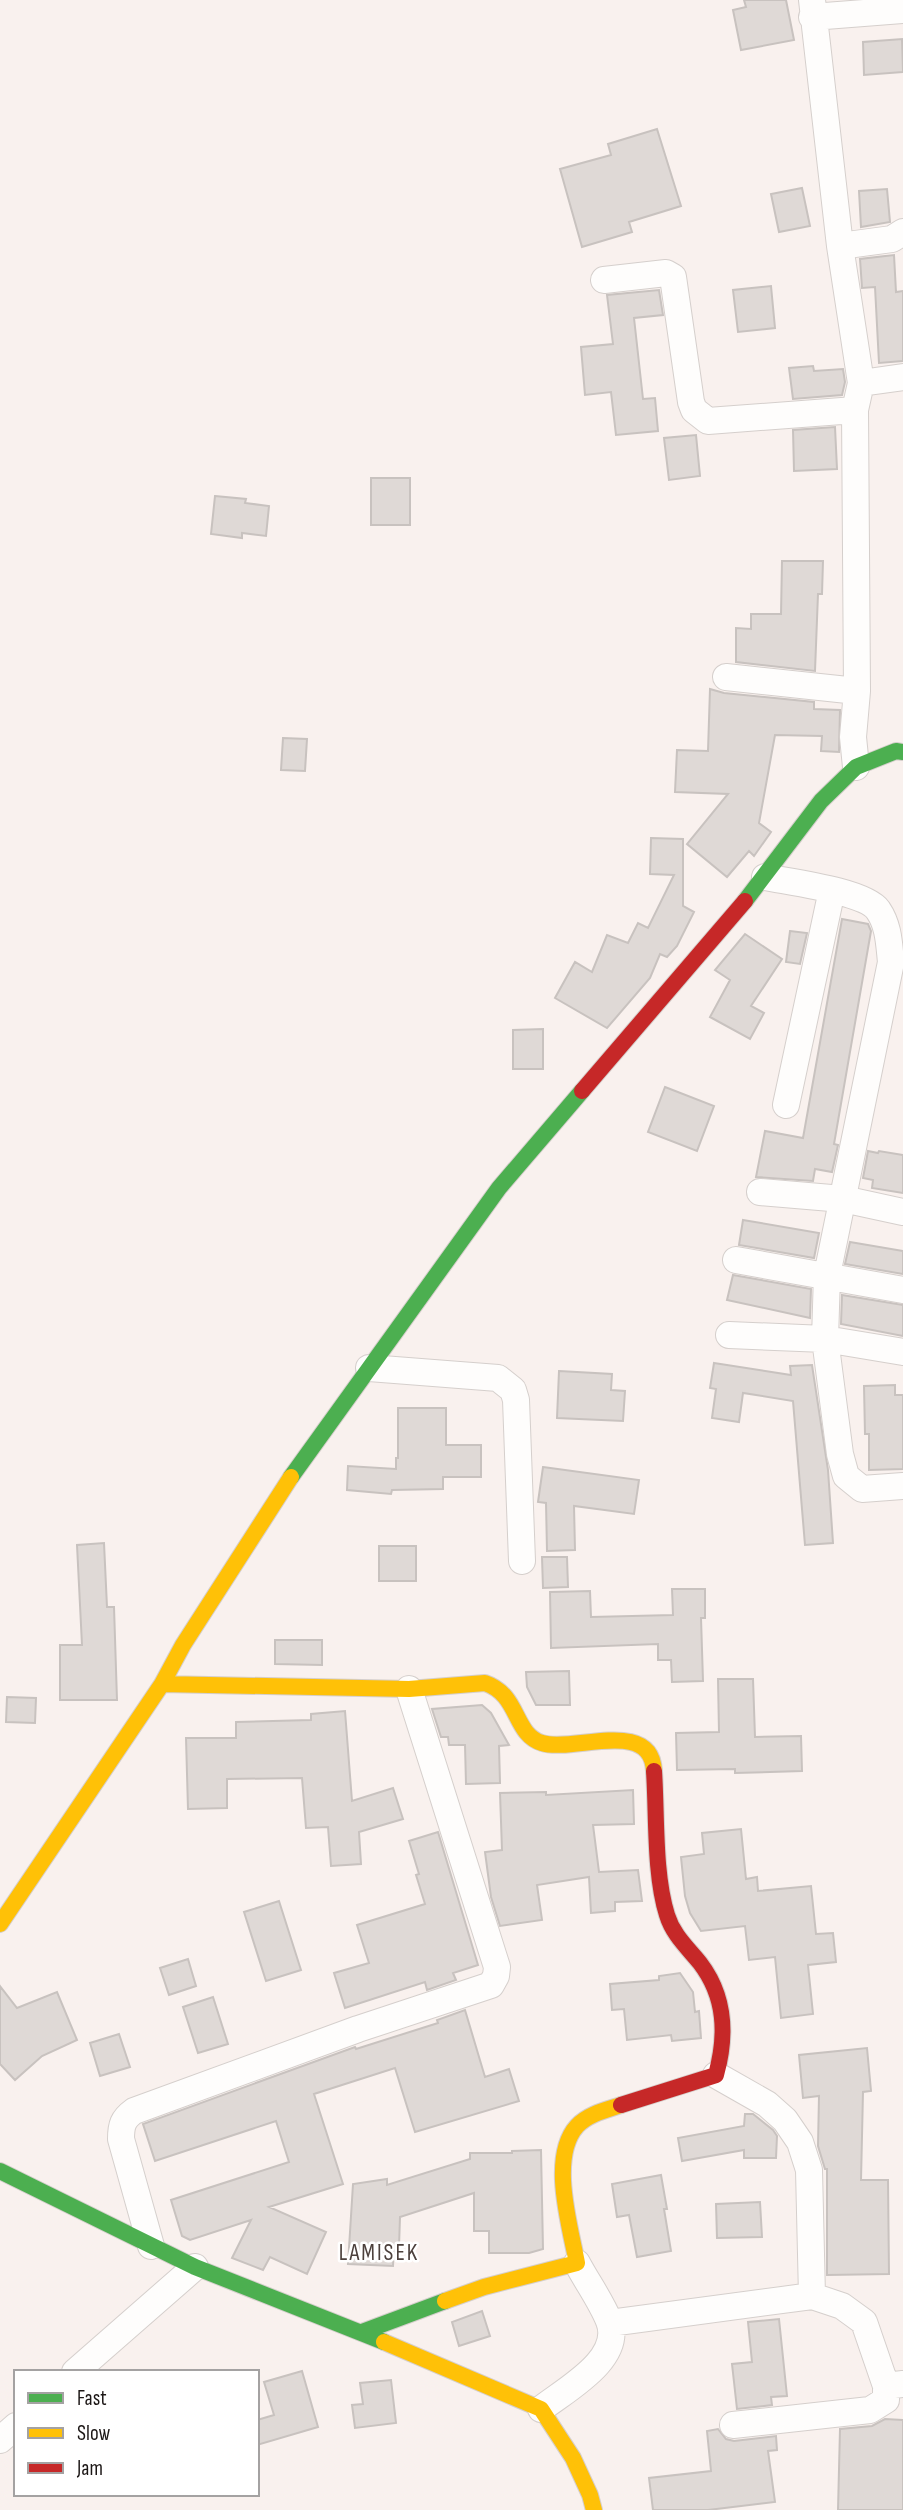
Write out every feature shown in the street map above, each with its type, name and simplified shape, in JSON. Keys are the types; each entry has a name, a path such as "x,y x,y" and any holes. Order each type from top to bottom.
{"street":[{"path":"856,767 853,737 857,691 855,410 861,383 840,246 812,8 903,10"},
{"path":"840,246 892,239 903,233"},
{"path":"604,280 666,273 673,277 691,402 694,410 708,421 855,410"},
{"path":"861,383 903,377"},
{"path":"726,677 857,691"},
{"path":"0,1924 162,1684 183,1645 303,1459 499,1188 765,877 821,801 856,767 896,751 903,752"},
{"path":"765,877 832,890 869,902 877,910 888,932 891,962 827,1275 825,1339 840,1454 846,1476 862,1489 903,1486"},
{"path":"786,1105 832,890"},
{"path":"760,1192 843,1199 903,1212"},
{"path":"736,1259 903,1290"},
{"path":"729,1335 825,1339 903,1352"},
{"path":"369,1367 498,1378 513,1391 516,1400 522,1561"},
{"path":"162,1684 408,1689 495,1685 503,1690 527,1732 541,1743 551,1745 617,1741 631,1742 645,1749 654,1765 662,1895 668,1918 678,1938 703,1966 722,2008 725,2029 723,2051 716,2075"},
{"path":"151,2246 121,2139 125,2118 134,2111 358,2029 491,1985 496,1976 497,1967 408,1689"},
{"path":"541,2409 600,2364 608,2351 610,2323 577,2263 564,2179 566,2145 573,2130 583,2120 598,2112 716,2075 766,2104 785,2120 800,2142 809,2170 812,2296"},
{"path":"0,2171 195,2267 362,2332 541,2409 573,2458 590,2494 593,2510"},
{"path":"362,2332 484,2287 577,2263"},
{"path":"77,2370 195,2267"},
{"path":"610,2323 812,2296 842,2306 864,2322 895,2385 886,2400 870,2410 733,2425"},
{"path":"0,2440 14,2428"}],"building":[{"path":"744,0 786,0 794,40 741,50 733,10 746,7"},
{"path":"902,39 903,72 864,75 863,42"},
{"path":"657,129 681,206 629,222 632,232 582,247 560,169 611,155 608,144"},
{"path":"802,188 810,226 779,232 771,194"},
{"path":"887,189 890,222 861,227 859,191"},
{"path":"894,255 896,292 903,291 903,361 879,363 875,287 862,288 860,259"},
{"path":"771,286 775,328 738,332 733,290"},
{"path":"659,290 663,315 634,318 643,399 655,398 658,431 616,435 611,392 585,395 581,347 613,344 607,295"},
{"path":"813,366 814,371 843,369 845,382 842,395 793,399 789,368"},
{"path":"835,427 837,469 794,471 793,430"},
{"path":"696,435 700,476 669,480 664,438"},
{"path":"371,478 410,478 410,525 371,525"},
{"path":"215,496 246,499 245,503 269,506 266,536 242,533 242,538 211,534"},
{"path":"782,561 823,561 822,594 818,594 815,671 736,662 736,628 751,629 751,614 781,614"},
{"path":"710,689 724,693 814,702 814,709 840,710 839,752 821,751 822,736 775,735 759,823 771,832 754,856 749,851 727,877 687,844 728,794 675,792 677,750 708,751"},
{"path":"283,738 307,739 305,771 281,770"},
{"path":"651,838 683,839 683,906 694,912 677,946 667,957 660,954 650,978 607,1028 555,998 575,962 592,972 607,935 628,943 638,923 648,928 674,875 650,874"},
{"path":"842,919 868,924 871,931 834,1144 838,1145 832,1172 815,1169 813,1181 756,1177 765,1131 803,1138"},
{"path":"790,931 807,933 800,964 786,962"},
{"path":"745,934 782,959 751,1006 764,1013 750,1039 710,1017 730,980 715,970"},
{"path":"543,1029 543,1069 513,1069 513,1030"},
{"path":"665,1087 714,1106 697,1151 648,1132"},
{"path":"868,1151 903,1155 903,1193 872,1188 873,1180 863,1178"},
{"path":"743,1220 819,1233 814,1258 739,1245"},
{"path":"850,1242 903,1251 903,1274 845,1264"},
{"path":"733,1275 811,1289 810,1318 727,1300"},
{"path":"842,1295 903,1305 903,1336 841,1324"},
{"path":"714,1363 791,1375 790,1366 812,1365 828,1470 833,1543 805,1545 793,1401 743,1393 739,1422 712,1418 716,1389 710,1388"},
{"path":"559,1371 612,1374 611,1390 625,1391 623,1421 557,1418"},
{"path":"895,1385 895,1395 903,1395 903,1469 869,1470 869,1434 865,1434 864,1386"},
{"path":"398,1408 446,1408 446,1445 481,1445 481,1477 443,1477 443,1489 392,1490 391,1494 347,1490 348,1466 396,1469"},
{"path":"543,1467 639,1480 634,1514 574,1506 575,1550 547,1551 546,1503 538,1502"},
{"path":"104,1543 107,1607 114,1607 117,1700 60,1700 60,1645 82,1645 77,1545"},
{"path":"379,1546 416,1546 416,1581 379,1581"},
{"path":"542,1557 567,1557 568,1587 543,1588"},
{"path":"672,1589 705,1589 705,1618 701,1618 703,1681 672,1682 671,1660 658,1660 658,1644 551,1648 550,1592 590,1591 591,1617 673,1615"},
{"path":"275,1640 322,1640 322,1665 275,1664"},
{"path":"569,1671 570,1705 536,1705 527,1687 526,1672"},
{"path":"718,1679 753,1679 755,1737 801,1736 802,1771 735,1773 735,1769 677,1770 676,1733 719,1732"},
{"path":"7,1697 36,1698 35,1723 6,1722"},
{"path":"482,1705 491,1713 509,1745 499,1746 500,1783 466,1784 465,1745 449,1745 448,1737 441,1737 432,1709"},
{"path":"345,1711 352,1801 393,1788 403,1819 359,1832 361,1864 331,1866 328,1827 306,1828 302,1778 227,1779 227,1808 188,1809 186,1738 236,1738 236,1722 311,1720 311,1714"},
{"path":"633,1790 634,1824 593,1825 599,1872 638,1870 642,1901 615,1902 615,1911 591,1913 589,1877 537,1885 542,1920 500,1926 491,1897 485,1852 502,1850 500,1793 546,1792 546,1795"},
{"path":"741,1829 746,1879 757,1877 758,1891 811,1886 816,1934 833,1933 836,1962 808,1965 813,2014 781,2018 775,1957 749,1960 745,1926 701,1931 690,1913 685,1896 681,1857 704,1854 702,1833"},
{"path":"438,1832 478,1965 453,1973 456,1980 427,1990 425,1982 345,2008 334,1973 369,1963 357,1925 425,1904 409,1841"},
{"path":"279,1901 301,1970 266,1981 244,1912"},
{"path":"188,1959 196,1986 169,1995 160,1968"},
{"path":"680,1973 693,1992 695,2012 699,2011 701,2038 672,2041 671,2035 627,2040 624,2009 612,2010 610,1984 659,1980 659,1976"},
{"path":"0,1986 17,2008 57,1992 77,2040 42,2056 15,2080 0,2064"},
{"path":"213,1997 228,2044 198,2053 183,2007"},
{"path":"465,2010 485,2077 509,2069 519,2101 415,2132 395,2068 314,2094 343,2184 269,2207 326,2232 307,2274 270,2257 263,2270 232,2258 251,2220 190,2240 182,2236 171,2200 289,2162 276,2121 155,2161 143,2124 355,2047 356,2049 438,2023 437,2020"},
{"path":"119,2034 130,2067 100,2076 90,2043"},
{"path":"867,2048 871,2091 863,2092 861,2180 888,2180 889,2274 827,2275 827,2169 818,2146 819,2096 803,2098 799,2055"},
{"path":"745,2114 753,2114 773,2130 777,2136 776,2158 744,2158 744,2150 682,2161 678,2138 744,2126"},
{"path":"541,2150 543,2249 529,2253 489,2253 489,2231 474,2231 474,2193 400,2217 399,2247 394,2247 393,2266 348,2264 353,2184 387,2179 387,2185 470,2159 470,2153"},
{"path":"661,2175 671,2251 637,2257 629,2215 617,2217 612,2184"},
{"path":"760,2202 762,2237 717,2238 716,2204"},
{"path":"482,2311 490,2336 459,2346 452,2322"},
{"path":"779,2319 787,2396 771,2397 772,2405 737,2409 732,2364 752,2362 748,2322"},
{"path":"302,2371 318,2427 259,2444 259,2419 274,2415 264,2382"},
{"path":"391,2380 396,2423 355,2428 352,2405 363,2404 360,2383"},
{"path":"885,2419 903,2420 903,2510 838,2510 840,2429 872,2426"},
{"path":"718,2429 726,2439 734,2441 776,2436 777,2450 768,2451 775,2502 708,2510 653,2510 649,2478 711,2471 707,2431"}],"traffic: fast":[{"path":"745,901 821,801 856,767 896,751 903,752"},
{"path":"291,1477 499,1188 582,1091"},
{"path":"0,2171 195,2267 384,2342"},
{"path":"362,2332 445,2301"}],"traffic: slow":[{"path":"0,1924 162,1684 183,1645 291,1477"},
{"path":"162,1684 409,1689 485,1683 505,1696 526,1732 542,1743 556,1745 625,1741 640,1745 650,1755 654,1771"},
{"path":"445,2301 484,2287 577,2263 564,2192 564,2155 569,2139 581,2122 621,2105"},
{"path":"384,2342 541,2409 573,2458 594,2510"}],"traffic: jam":[{"path":"582,1091 745,901"},
{"path":"621,2105 716,2075 722,2045 722,2017 715,1989 700,1963 673,1929 663,1899 658,1863 654,1771"}],"district":[{"name":"LAMISEK","path":"379,2252"}]}
